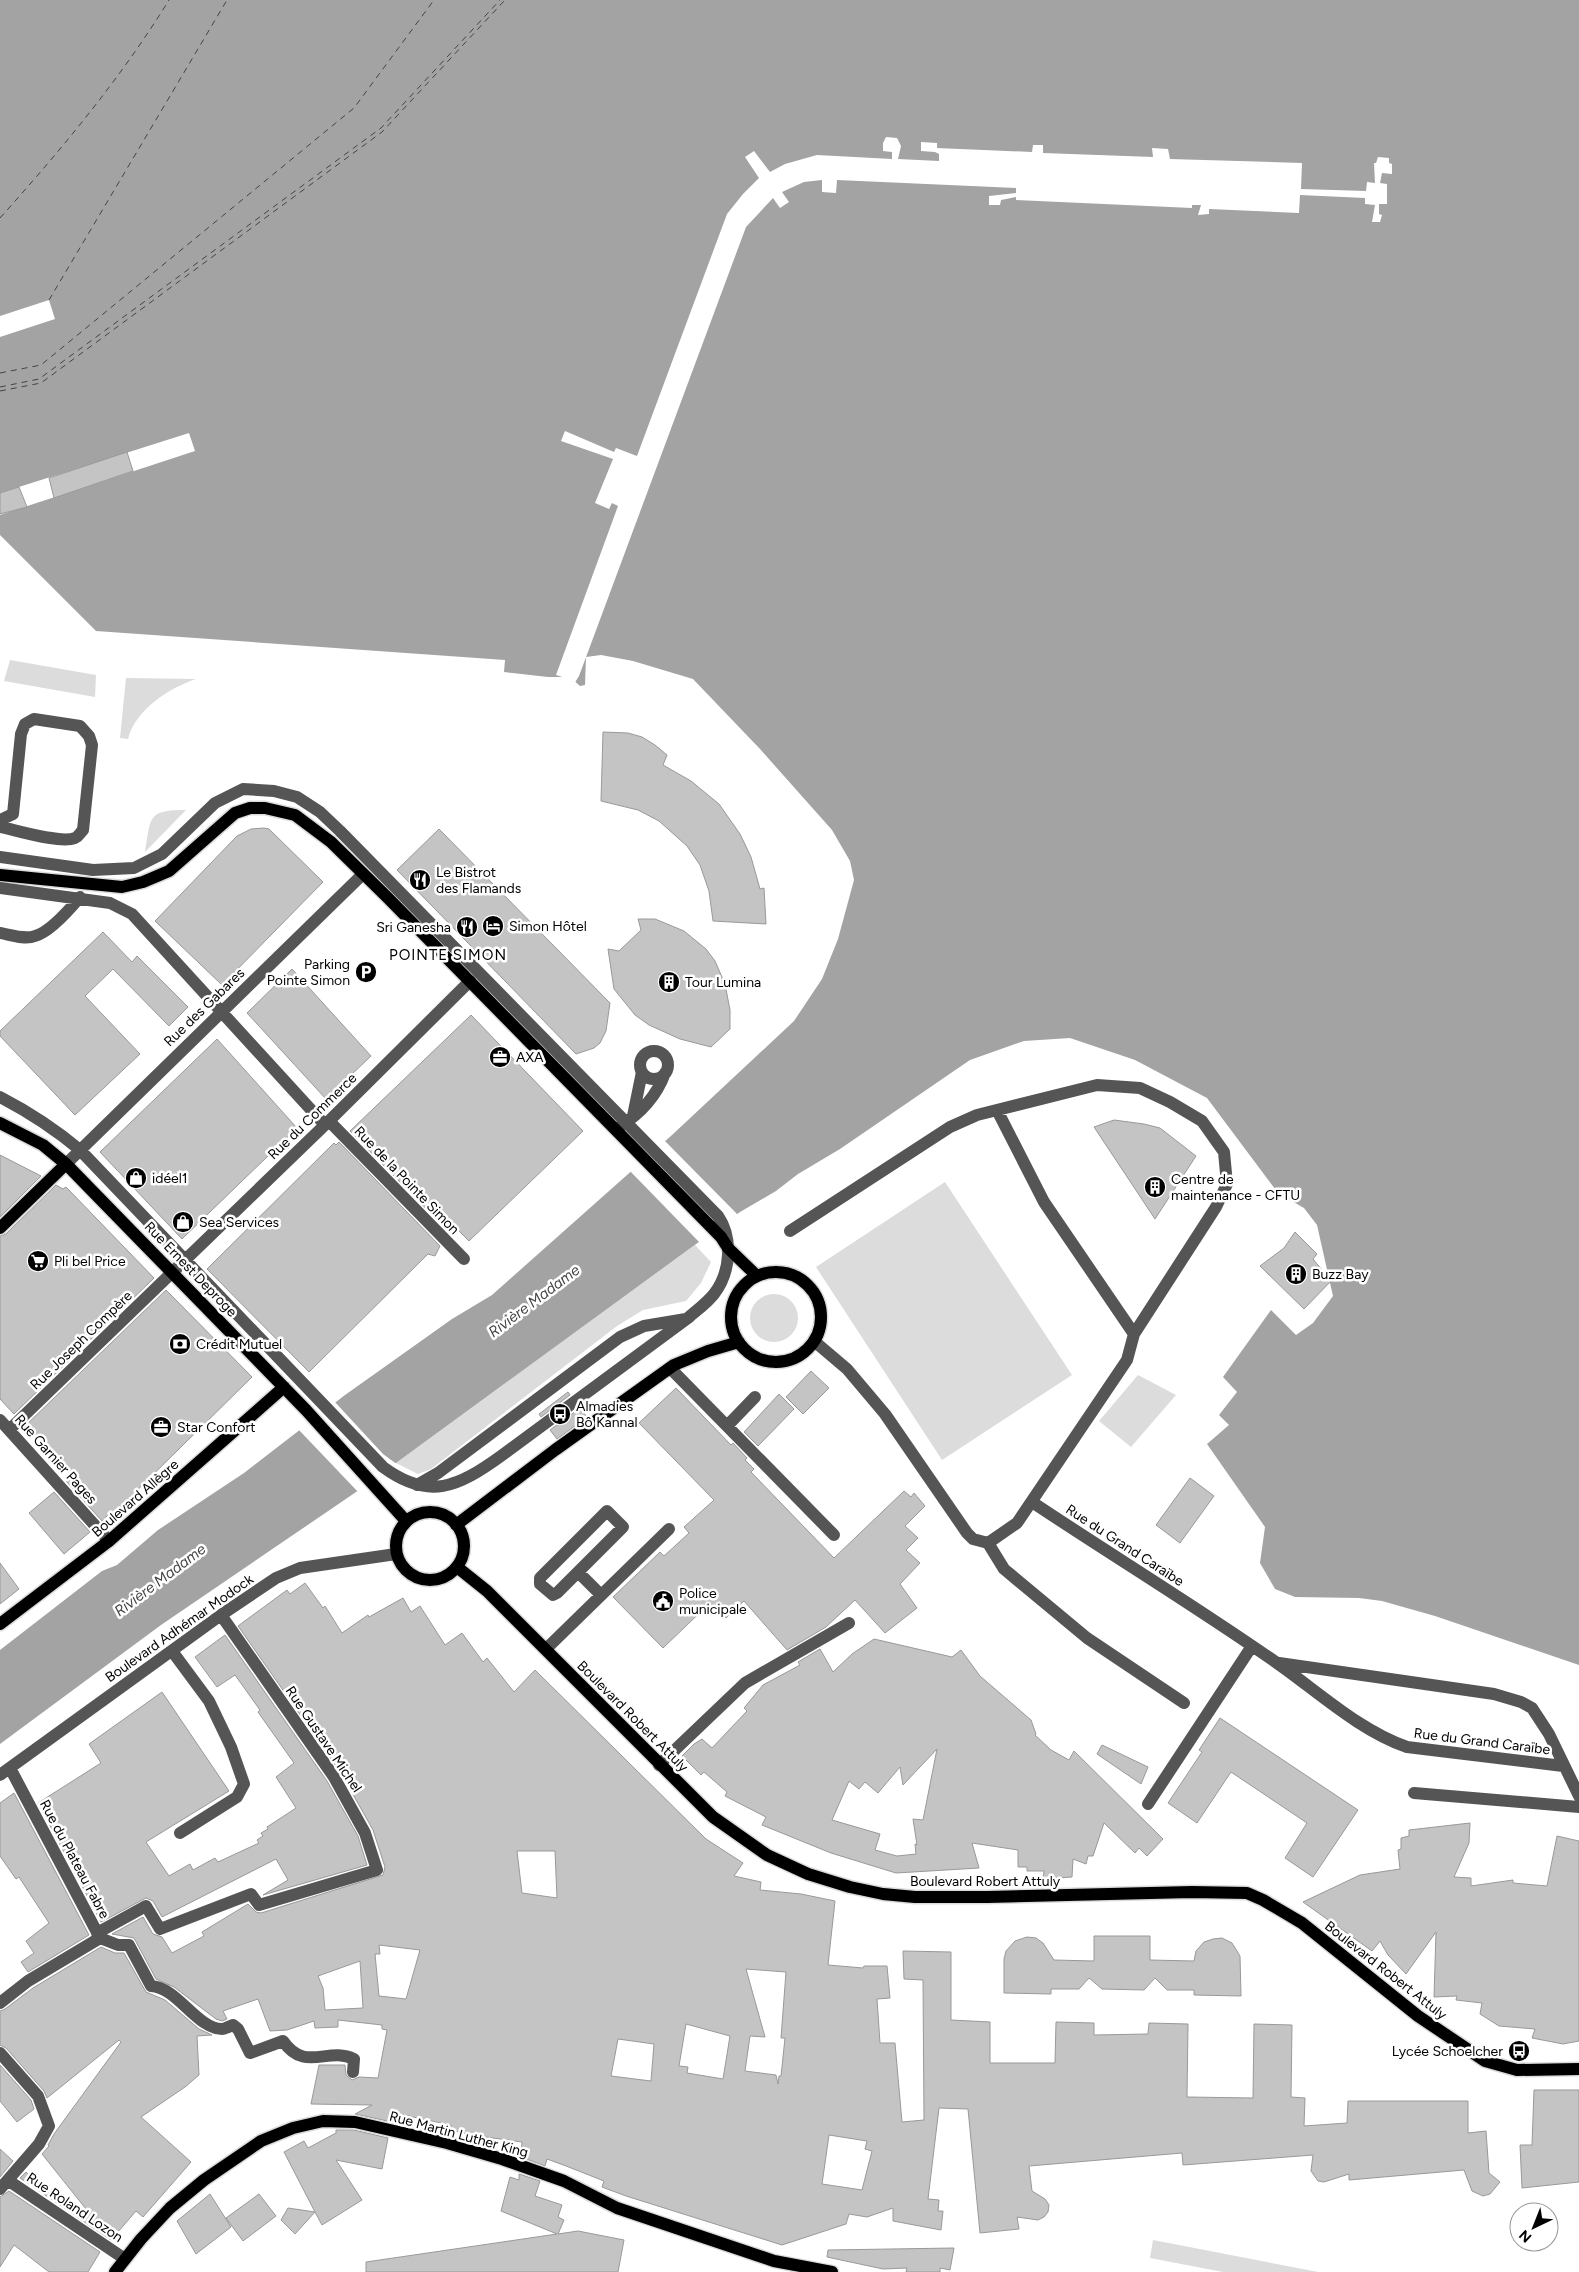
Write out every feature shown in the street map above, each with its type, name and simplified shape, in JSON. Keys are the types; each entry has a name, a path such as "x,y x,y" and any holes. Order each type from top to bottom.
{"main road":[{"path":"0,875 108,887 131,886 156,878 169,871 234,813 250,808 265,808 295,815 325,838 363,874 640,1156 723,1235 728,1248 757,1276"},
{"name":"Rue Ernest Deproge","path":"0,1123 43,1145 66,1164 306,1410 406,1521"},
{"path":"0,1228 66,1164"},
{"path":"785,1273 798,1278 810,1287 818,1300 821,1313 820,1328 814,1341 805,1352 792,1359 778,1362 756,1357 739,1342 732,1327 732,1312 736,1297 745,1285 757,1276 785,1273"},
{"path":"456,1525 562,1445 670,1368 708,1351 739,1342"},
{"name":"Boulevard Allègre","path":"0,1624 109,1541 284,1387"},
{"path":"432,1512 448,1517 456,1525 461,1533 464,1550 457,1567 449,1574 439,1579 428,1580 418,1578 408,1572 401,1564 396,1554 397,1536 406,1521 415,1515 432,1512"},
{"name":"Boulevard Robert Attuly","path":"457,1567 487,1591 713,1817 767,1855 808,1874 850,1887 883,1894 915,1897 987,1898 1192,1892 1247,1893 1264,1900 1302,1923 1418,2016 1485,2061 1500,2067 1517,2070 1579,2069"},
{"name":"Rue Martin Luther King","path":"115,2272 141,2238 170,2208 204,2180 261,2141 293,2128 323,2121 355,2122 447,2143 502,2159 564,2181 617,2208 774,2261 832,2272"}],"street":[{"path":"0,820 13,814 20,734 25,724 34,719 80,726 89,736 92,745 83,830 72,839 44,837 0,827"},
{"path":"0,857 93,870 134,868 162,854 215,803 243,789 274,791 297,797 320,812 366,849 630,1119 649,1146 718,1216 723,1235"},
{"name":"Rue des Gabares","path":"66,1164 363,874"},
{"name":"Rue de la Pointe Simon","path":"0,888 80,897 110,903 132,914 327,1123 464,1259"},
{"path":"0,933 26,938 36,936 67,912 80,897"},
{"name":"Rue du Commerce","path":"173,1272 470,981"},
{"path":"615,1130 630,1119 652,1098 660,1086 668,1068 667,1059 656,1051 646,1053 641,1059 642,1072 630,1119"},
{"path":"642,1072 654,1079 666,1073"},
{"path":"790,1231 950,1127 977,1115 1097,1085 1140,1088 1170,1102 1202,1121 1224,1152 1227,1184 1216,1207 1134,1334 1127,1360 1017,1523 988,1543"},
{"path":"0,1097 24,1109 54,1129 80,1150 383,1467 394,1475 417,1485 453,1484 477,1473 688,1318 714,1294 720,1284 727,1265 728,1248"},
{"path":"997,1110 1044,1202 1134,1334"},
{"name":"Rue Joseph Compère","path":"9,1430 173,1272"},
{"path":"417,1485 438,1473 627,1333 661,1321 688,1318"},
{"path":"814,1341 847,1370 885,1414 973,1539 988,1543 1004,1569 1087,1638 1184,1703"},
{"path":"670,1368 834,1535"},
{"path":"727,1426 755,1397"},
{"name":"Rue Garnier Pages","path":"0,1420 109,1541"},
{"name":"Rue du Grand Caraïbe","path":"1032,1502 1252,1646 1392,1742 1407,1747 1563,1766 1550,1734 1540,1718 1532,1708 1521,1702 1494,1694 1277,1663"},
{"path":"604,1512 610,1512 622,1527 578,1572 553,1595 539,1581 604,1512"},
{"path":"546,1649 669,1528"},
{"name":"Boulevard Adhémar Modock","path":"5,1772 221,1615 276,1578 300,1568 396,1554"},
{"path":"578,1572 601,1595"},
{"name":"Rue Gustave Michel","path":"98,1936 146,1906 160,1929 251,1894 259,1905 377,1870 365,1834 334,1778 221,1615"},
{"path":"659,1765 744,1683 849,1623"},
{"path":"1148,1804 1252,1646"},
{"path":"172,1651 209,1702 231,1747 244,1784 237,1797 180,1833"},
{"path":"1563,1766 1579,1796"},
{"name":"Rue du Plateau Fabre","path":"0,2003 28,1981 98,1936 5,1772"},
{"path":"1414,1793 1579,1807"},
{"path":"98,1936 118,1945 129,1945 151,1986 156,1986 179,2001 207,2024 222,2029 233,2025 238,2028 250,2052 283,2042 290,2052 301,2057 345,2055 354,2059 353,2072"},
{"path":"0,2052 38,2096 49,2126 39,2144 4,2185"},
{"name":"Rue Roland Lozon","path":"4,2185 125,2259"}],"shaded area":[{"path":"10,660 96,675 95,697 4,681"},
{"path":"126,678 196,679 175,688 154,701 138,719 128,739 120,738"},
{"path":"186,810 145,852 148,831 153,818 157,814 164,812"},
{"path":"945,1182 1072,1375 942,1460 816,1267"},
{"path":"695,1245 711,1262 701,1283 686,1301 643,1310 617,1326 431,1469 418,1474 396,1463"},
{"path":"769,1294 779,1294 791,1301 798,1313 798,1323 791,1335 779,1342 769,1342 761,1338 754,1331 750,1323 750,1313 754,1305 761,1298"},
{"path":"1138,1375 1176,1395 1131,1447 1099,1421"},
{"path":"1153,2240 1318,2272 1223,2272 1150,2258"}],"water":[{"name":"Rivière Madame","path":"0,0 1579,0 1579,1665 1435,1616 1382,1601 1359,1598 1295,1597 1275,1589 1260,1563 1265,1527 1207,1444 1229,1425 1219,1415 1237,1392 1223,1377 1271,1310 1296,1335 1313,1323 1333,1296 1317,1225 1304,1208 1278,1193 1207,1098 1135,1060 1070,1038 1024,1041 970,1060 840,1149 740,1212 359,1490 161,1625 0,1744 0,1650 102,1571 117,1565 158,1530 244,1473 345,1395 452,1319 492,1295 672,1135 794,1021 822,979 838,939 854,880 850,861 832,830 760,749 693,679 633,661 601,655 586,657 585,685 580,686 570,677 548,677 504,672 505,660 96,631 0,535"}],"pier":[{"path":"886,137 897,138 901,146 898,159 939,161 939,154 921,151 921,142 937,143 937,148 1032,152 1033,145 1043,145 1043,153 1153,157 1152,148 1168,149 1170,159 1302,163 1301,189 1366,191 1367,182 1375,183 1374,163 1376,163 1378,157 1389,158 1389,163 1392,164 1392,174 1382,173 1380,183 1387,184 1387,204 1379,204 1379,214 1382,215 1380,222 1372,222 1375,205 1365,204 1365,198 1300,195 1299,213 1209,209 1209,214 1198,215 1201,205 1192,205 1192,208 1016,200 1016,197 1001,200 1000,205 989,205 989,196 1016,193 1016,188 837,180 836,193 822,192 822,180 804,182 782,192 789,202 780,208 773,198 746,227 579,676 574,684 569,679 556,675 618,506 612,503 609,509 595,503 613,459 561,441 565,431 614,452 616,448 637,456 727,214 759,178 745,157 754,151 770,172 785,164 817,155 892,159 892,152 883,151 883,143"},
{"path":"49,300 55,319 0,337 0,316"},
{"path":"189,433 195,451 0,515 0,493"},
{"path":"663,1139 739,1216 701,1244 629,1170"},
{"path":"334,1401 383,1454 398,1465 359,1493 298,1429"}],"building":[{"path":"127,452 133,471 54,498 49,478"},
{"path":"19,487 27,507 0,514 0,493"},
{"path":"603,732 628,733 642,737 655,745 667,755 663,765 691,781 719,804 740,834 751,857 760,889 764,888 766,924 713,921 709,891 700,865 687,846 659,821 638,810 601,801"},
{"path":"251,829 269,829 323,882 222,985 155,921 237,836"},
{"name":"Simon Hôtel","path":"439,829 610,1003 606,1031 600,1043 594,1048 576,1054 397,870"},
{"name":"Tour Lumina","path":"638,919 655,919 684,931 706,949 715,961 725,984 730,1010 730,1029 711,1047 680,1039 649,1025 635,1015 614,989 608,949 619,951 641,930"},
{"path":"103,932 132,962 137,956 188,1007 169,1026 113,969 85,996 140,1054 75,1115 0,1036 0,1031"},
{"path":"292,969 371,1056 326,1099 247,1013"},
{"path":"471,1015 583,1131 469,1241 450,1222 447,1230 350,1131"},
{"path":"217,1039 297,1128 182,1239 100,1152"},
{"name":"Centre de maintenance - CFTU","path":"1114,1120 1160,1128 1196,1156 1155,1219 1094,1127"},
{"path":"339,1142 440,1246 435,1256 428,1254 309,1372 207,1269 334,1143 336,1145"},
{"path":"0,1155 41,1176 0,1217"},
{"path":"56,1185 63,1189 66,1187 154,1278 14,1414 0,1399 0,1236 6,1234"},
{"name":"Buzz Bay","path":"1295,1232 1317,1254 1313,1259 1331,1281 1304,1309 1260,1266 1284,1248"},
{"path":"166,1290 252,1377 111,1516 109,1514 102,1521 66,1481 72,1475 25,1426"},
{"path":"811,1371 829,1388 803,1414 786,1397"},
{"path":"676,1388 731,1445 733,1443 747,1458 745,1460 754,1469 751,1472 834,1558 904,1491 911,1497 914,1493 925,1506 905,1526 918,1538 906,1550 920,1563 900,1584 917,1608 885,1633 855,1600 826,1627 787,1650 744,1601 726,1618 710,1603 663,1648 613,1597 660,1552 664,1556 689,1533 684,1527 714,1500 639,1423"},
{"path":"568,1392 570,1395 541,1417 539,1414"},
{"path":"779,1394 794,1409 758,1446 744,1432"},
{"path":"580,1408 587,1417 557,1439 550,1430"},
{"path":"1190,1478 1214,1496 1180,1543 1156,1525"},
{"path":"54,1492 90,1532 64,1554 29,1513"},
{"path":"0,1563 19,1589 0,1604"},
{"path":"305,1583 323,1608 325,1606 342,1633 368,1615 369,1617 403,1598 411,1612 420,1606 445,1645 462,1633 483,1662 487,1658 514,1692 535,1670 706,1839 743,1863 734,1876 761,1882 760,1890 801,1894 835,1901 828,1965 863,1968 864,1966 887,1966 890,1998 877,1999 880,2043 895,2043 902,2122 924,2120 923,1980 904,1979 903,1951 951,1952 951,2020 990,2022 990,2063 1055,2063 1056,2022 1094,2023 1094,2035 1148,2034 1149,2023 1188,2024 1187,2097 1253,2098 1254,2024 1292,2025 1291,2097 1305,2098 1304,2126 1347,2123 1348,2101 1468,2101 1468,2133 1486,2131 1489,2173 1500,2182 1490,2194 1483,2196 1472,2191 1464,2170 1349,2180 1349,2174 1324,2182 1318,2181 1311,2171 1313,2155 1183,2165 1182,2153 1029,2166 1032,2191 1045,2199 1049,2205 1048,2212 1038,2220 1017,2217 1019,2229 980,2233 968,2109 939,2108 928,2199 939,2200 938,2211 943,2211 941,2230 893,2221 893,2208 867,2217 849,2214 846,2224 782,2245 626,2196 602,2187 604,2181 547,2159 545,2166 521,2157 522,2142 471,2135 451,2130 451,2125 394,2113 392,2122 355,2114 372,2105 311,2104 319,2065 345,2065 346,2075 352,2080 359,2077 378,2078 387,2030 382,2029 382,2025 338,2020 338,2027 315,2028 314,2021 287,2030 270,2031 258,1999 223,2011 227,2019 222,2021 216,2019 174,1987 156,1979 134,1938 112,1934 143,1917 153,1934 162,1937 172,1953 204,1936 202,1932 248,1904 256,1912 261,1913 383,1875 385,1867 373,1830 341,1773 238,1626 287,1590 290,1594","holes":["517,1851 555,1851 557,1898 522,1893","379,1945 420,1950 406,1999 379,1996 375,1954 380,1954","360,1961 363,2008 325,2010 323,1988 318,1976","746,1969 786,1972 781,2038 785,2038 781,2076 779,2076 778,2084 776,2075 745,2071 750,2036 765,2037","686,2024 730,2036 723,2079 687,2073 688,2067 679,2066","618,2039 654,2044 651,2081 611,2076","829,2135 867,2141 865,2149 872,2151 862,2190 822,2184"]},
{"path":"225,1635 327,1781 358,1836 367,1865 263,1895 288,1880 276,1859 162,1917 153,1901 146,1898 101,1922 38,1803 101,1763 89,1744 162,1692 229,1791 146,1842 169,1876 190,1864 193,1870 215,1858 218,1862 259,1843 257,1840 263,1836 261,1833 268,1829 267,1827 296,1808 276,1777 294,1763 258,1712 260,1710 235,1675 217,1687 195,1657"},
{"path":"874,1639 952,1657 961,1650 980,1676 1031,1720 1035,1735 1051,1750 1069,1760 1074,1751 1163,1839 1147,1856 1139,1848 1135,1853 1104,1823 1093,1856 1088,1856 1086,1864 1073,1859 1072,1877 1043,1879 1044,1871 1027,1871 1027,1867 1018,1867 1018,1850 972,1843 979,1868 896,1873 831,1853 762,1825 766,1817 725,1796 727,1792 704,1772 701,1775 682,1756 702,1739 712,1748 747,1711 744,1708 763,1685 800,1665 798,1662 820,1649 833,1672 852,1654","holes":["937,1749 923,1820 913,1819 917,1845 915,1844 916,1854 897,1856 875,1850 880,1834 832,1820 849,1781 859,1789 865,1782 878,1793 900,1767 903,1785"]},
{"path":"1220,1718 1358,1810 1313,1877 1285,1858 1307,1823 1231,1772 1197,1823 1168,1803 1202,1752 1199,1750"},
{"path":"1102,1745 1148,1767 1141,1784 1097,1754"},
{"path":"14,1793 89,1935 28,1972 21,1962 34,1953 26,1941 49,1923 19,1877 16,1879 0,1856 0,1803"},
{"path":"1470,1823 1469,1843 1454,1877 1471,1878 1471,1886 1513,1880 1513,1883 1547,1886 1557,1836 1579,1841 1579,2041 1563,2044 1532,2038 1535,2029 1499,2026 1480,2014 1482,2003 1456,2000 1457,1996 1434,1997 1436,1932 1406,1974 1388,1955 1380,1941 1372,1951 1303,1902 1360,1875 1400,1869 1398,1850 1401,1849 1401,1838 1409,1836 1409,1830"},
{"path":"1094,1936 1150,1936 1150,1960 1194,1961 1196,1951 1204,1942 1222,1938 1232,1943 1240,1956 1241,1996 1194,1995 1194,1990 1167,1990 1155,1978 1144,1990 1102,1989 1089,1978 1079,1989 1051,1989 1051,1994 1004,1993 1004,1959 1006,1951 1015,1941 1027,1937 1036,1938 1043,1943 1054,1960 1094,1961"},
{"path":"101,1947 115,1953 124,1953 146,1992 165,2000 199,2029 212,2035 197,2036 199,2075 185,2087 141,2117 191,2162 143,2217 136,2211 111,2240 77,2217 86,2209 42,2154 49,2146 54,2134 121,2042 119,2040 47,2098 44,2091 6,2048 0,2045 0,2011 33,1988"},
{"path":"0,2065 31,2100 34,2109 17,2122 0,2101"},
{"path":"1534,2090 1579,2090 1579,2182 1522,2188 1520,2145 1532,2145"},
{"path":"336,2130 354,2130 388,2138 382,2169 336,2160 362,2200 322,2225 284,2152 304,2141 308,2148 336,2133"},
{"path":"0,2149 13,2161 0,2177"},
{"path":"26,2172 31,2177 76,2216 20,2178"},
{"path":"519,2174 540,2181 535,2196 562,2205 558,2217 564,2220 558,2234 578,2231 624,2240 618,2272 366,2272 366,2262 557,2234 501,2211 510,2177 519,2180"},
{"path":"9,2191 100,2252 88,2272 49,2272 14,2245 0,2267 0,2197"},
{"path":"210,2194 231,2227 196,2254 177,2221"},
{"path":"259,2194 276,2216 243,2241 226,2218"},
{"path":"288,2208 315,2212 295,2234 281,2220"},
{"path":"954,2248 950,2270 940,2268 940,2272 906,2272 907,2268 883,2269 827,2257 828,2250"}],"ferry route":[{"path":"0,218 111,85 169,0"},
{"path":"49,300 227,0"},
{"path":"0,373 41,365 354,108 434,0"},
{"path":"0,387 39,379 381,128 500,0"},
{"path":"0,391 41,383 382,132 505,0"}],"place":[{"name":"Le Bistrot des Flamands","path":"420,880"},
{"name":"Simon Hôtel","path":"493,926"},
{"name":"Sri Ganesha","path":"467,927"},
{"name":"Parking Pointe Simon","path":"366,972"},
{"name":"Tour Lumina","path":"669,982"},
{"name":"AXA","path":"500,1057"},
{"name":"idéel1","path":"136,1178"},
{"name":"Centre de maintenance - CFTU","path":"1155,1187"},
{"name":"Sea Services","path":"183,1222"},
{"name":"Pli bel Price","path":"38,1261"},
{"name":"Buzz Bay","path":"1296,1274"},
{"name":"Crédit Mutuel","path":"180,1344"},
{"name":"Almadies Bô Kannal","path":"560,1414"},
{"name":"Star Confort","path":"161,1427"},
{"name":"Police municipale","path":"663,1601"},
{"name":"Lycée Schoelcher","path":"1519,2051"}],"district":[{"name":"POINTE SIMON","path":"448,955"}]}
